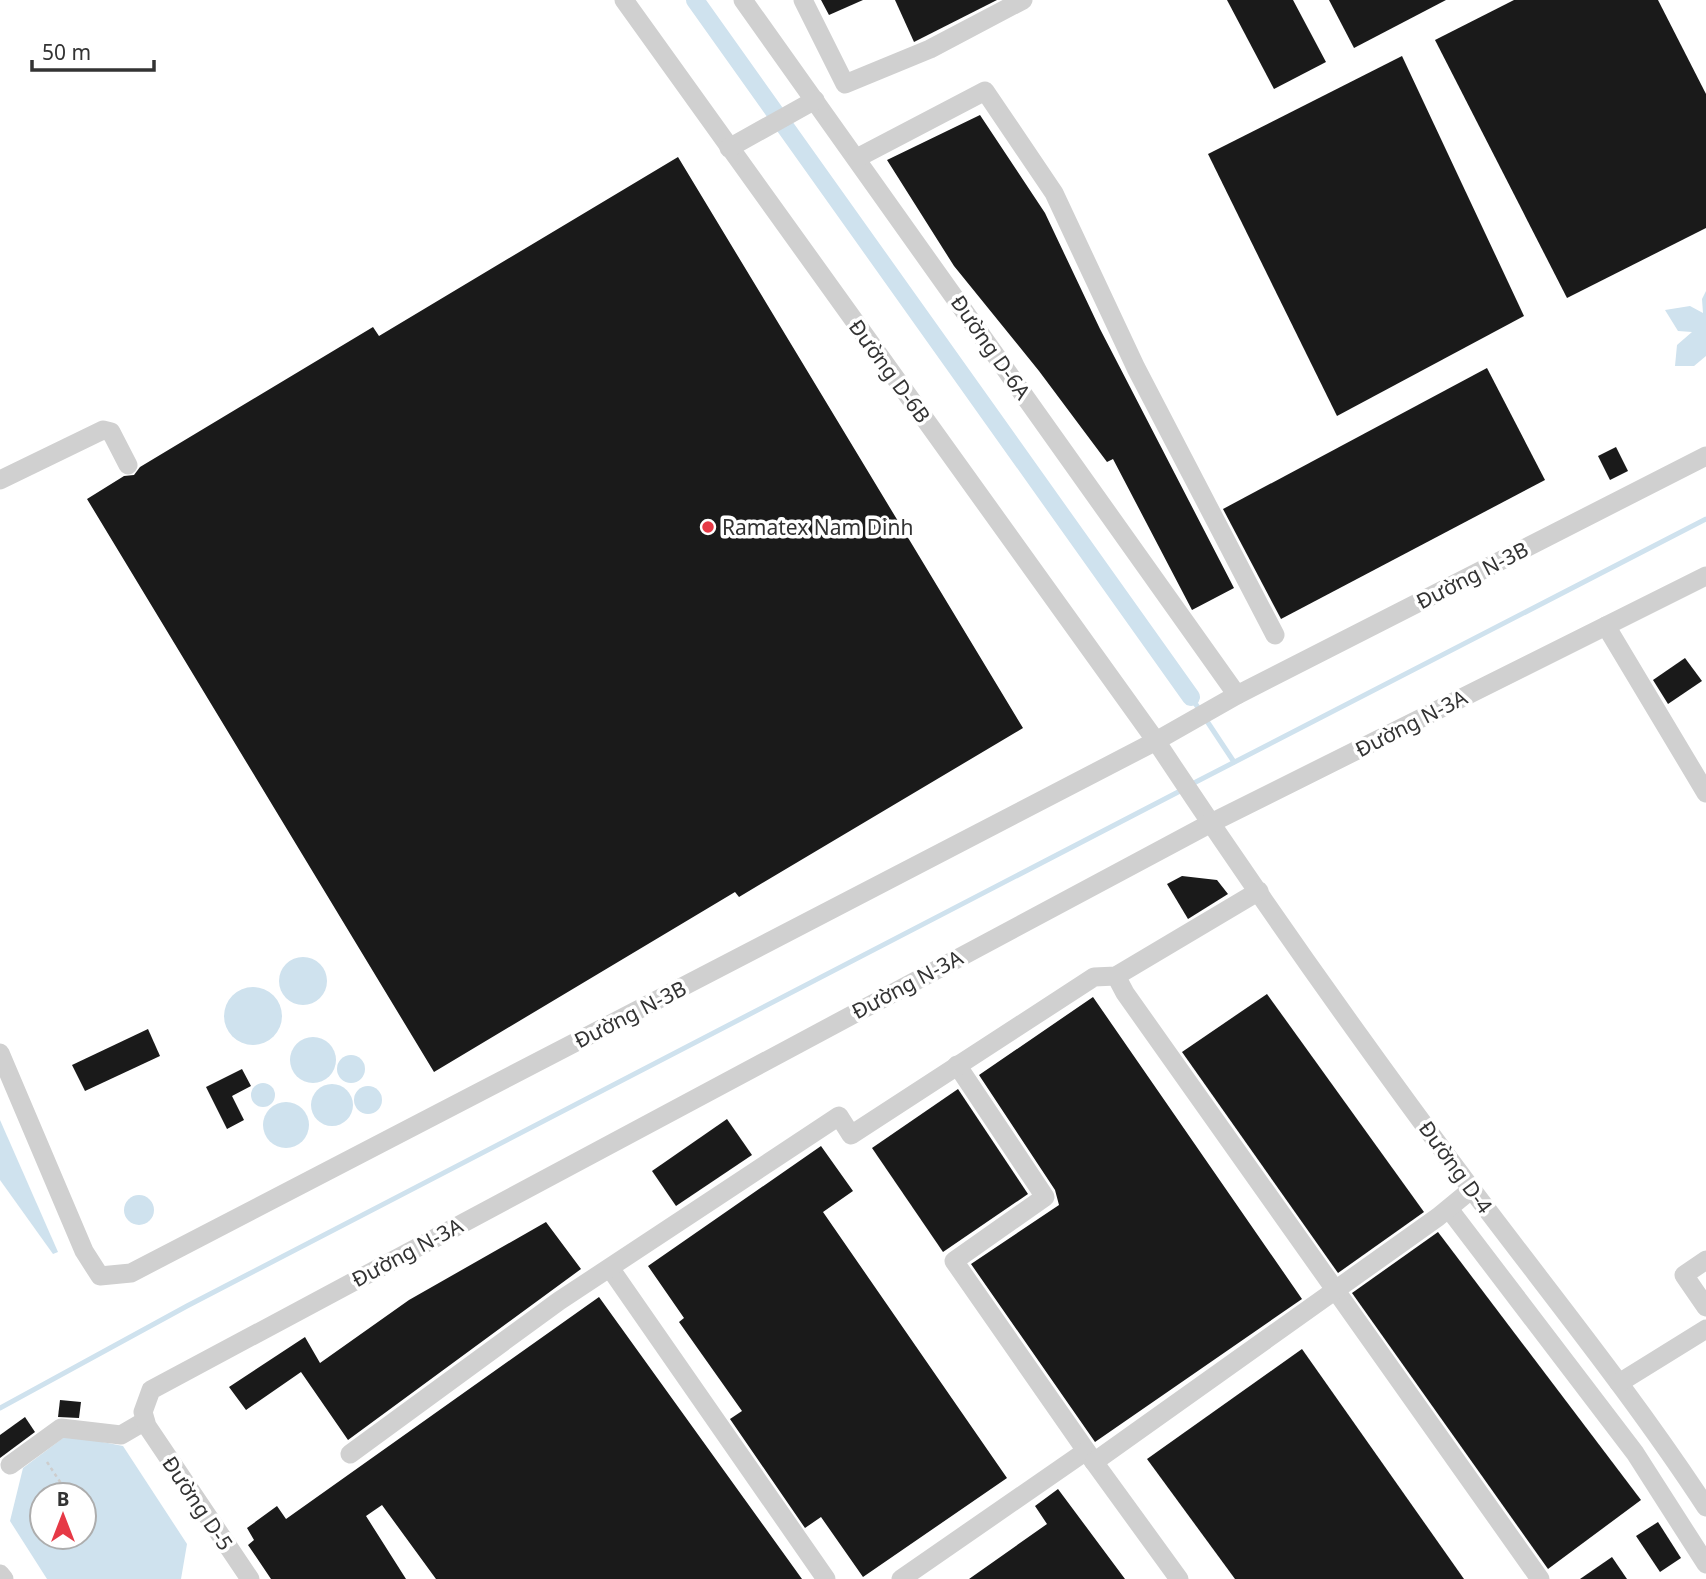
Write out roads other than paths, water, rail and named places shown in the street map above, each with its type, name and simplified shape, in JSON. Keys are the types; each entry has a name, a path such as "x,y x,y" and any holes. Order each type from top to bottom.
{"street":[{"name":"Đường D-6B","path":"624,0 1176,771"},
{"name":"Đường D-6A","path":"743,0 1237,695"},
{"path":"803,0 845,84 930,48 1023,0"},
{"path":"857,159 985,91 1054,193 1136,368 1275,635"},
{"path":"729,148 815,100"},
{"path":"0,480 103,430 111,432 128,465"},
{"name":"Đường N-3B","path":"0,1053 84,1251 100,1276 131,1273 1156,741 1237,695 1706,456"},
{"name":"Đường N-3A","path":"146,1423 143,1412 146,1397 163,1382 1211,823 1706,576"},
{"path":"1606,626 1706,793"},
{"name":"Đường D-4","path":"1176,771 1472,1189 1619,1383 1706,1507"},
{"path":"350,1454 610,1268 839,1116 850,1135 1094,977 1116,976 1259,891"},
{"path":"1116,976 1151,1031 1540,1579"},
{"path":"957,1065 1045,1198 954,1261 1090,1457 1179,1579"},
{"path":"901,1579 1090,1457 1335,1290 1449,1209 1472,1189"},
{"path":"1449,1209 1634,1453 1706,1564"},
{"path":"1706,1260 1684,1275 1706,1307"},
{"path":"610,1268 825,1579"},
{"path":"1619,1383 1706,1329"},
{"path":"10,1465 61,1428 121,1435 146,1423"},
{"name":"Đường D-5","path":"146,1423 247,1578"},
{"path":"0,1574 4,1579"}],"water":[{"path":"1706,291 1706,356 1694,366 1675,366 1677,345 1692,332 1678,331 1665,310 1690,306 1703,313 1702,299"},
{"path":"303,957 312,958 320,964 326,972 326,990 320,998 312,1004 303,1005 294,1004 286,998 280,990 279,981 280,972 286,964 294,958"},
{"path":"247,987 259,987 274,995 282,1010 282,1022 274,1037 259,1045 247,1045 232,1037 224,1022 224,1010 232,995"},
{"path":"313,1037 329,1044 336,1060 329,1076 313,1083 297,1076 290,1060 297,1044"},
{"path":"351,1055 361,1059 365,1069 361,1079 351,1083 341,1079 337,1069 341,1059"},
{"path":"263,1083 274,1090 275,1095 268,1106 263,1107 252,1100 251,1095 258,1084"},
{"path":"332,1084 347,1090 353,1105 347,1120 332,1126 317,1120 311,1105 317,1090"},
{"path":"368,1086 378,1090 382,1100 378,1110 368,1114 358,1110 354,1100 358,1090"},
{"path":"286,1102 302,1109 309,1125 302,1141 286,1148 270,1141 263,1125 270,1109"},
{"path":"0,1120 58,1252 53,1254 0,1180"},
{"path":"139,1195 150,1199 154,1210 150,1221 139,1225 128,1221 124,1210 128,1199"},
{"path":"67,1435 123,1446 187,1544 181,1579 47,1579 29,1551 98,1551 98,1481 28,1481 28,1549 10,1521 23,1468"}],"waterway":[{"path":"695,0 1191,697"},
{"path":"1190,785 1706,519"},
{"path":"1191,697 1234,762"},
{"path":"0,1408 187,1306 1182,790"}],"place":[{"name":"Ramatex Nam Dinh","path":"708,527"}]}
